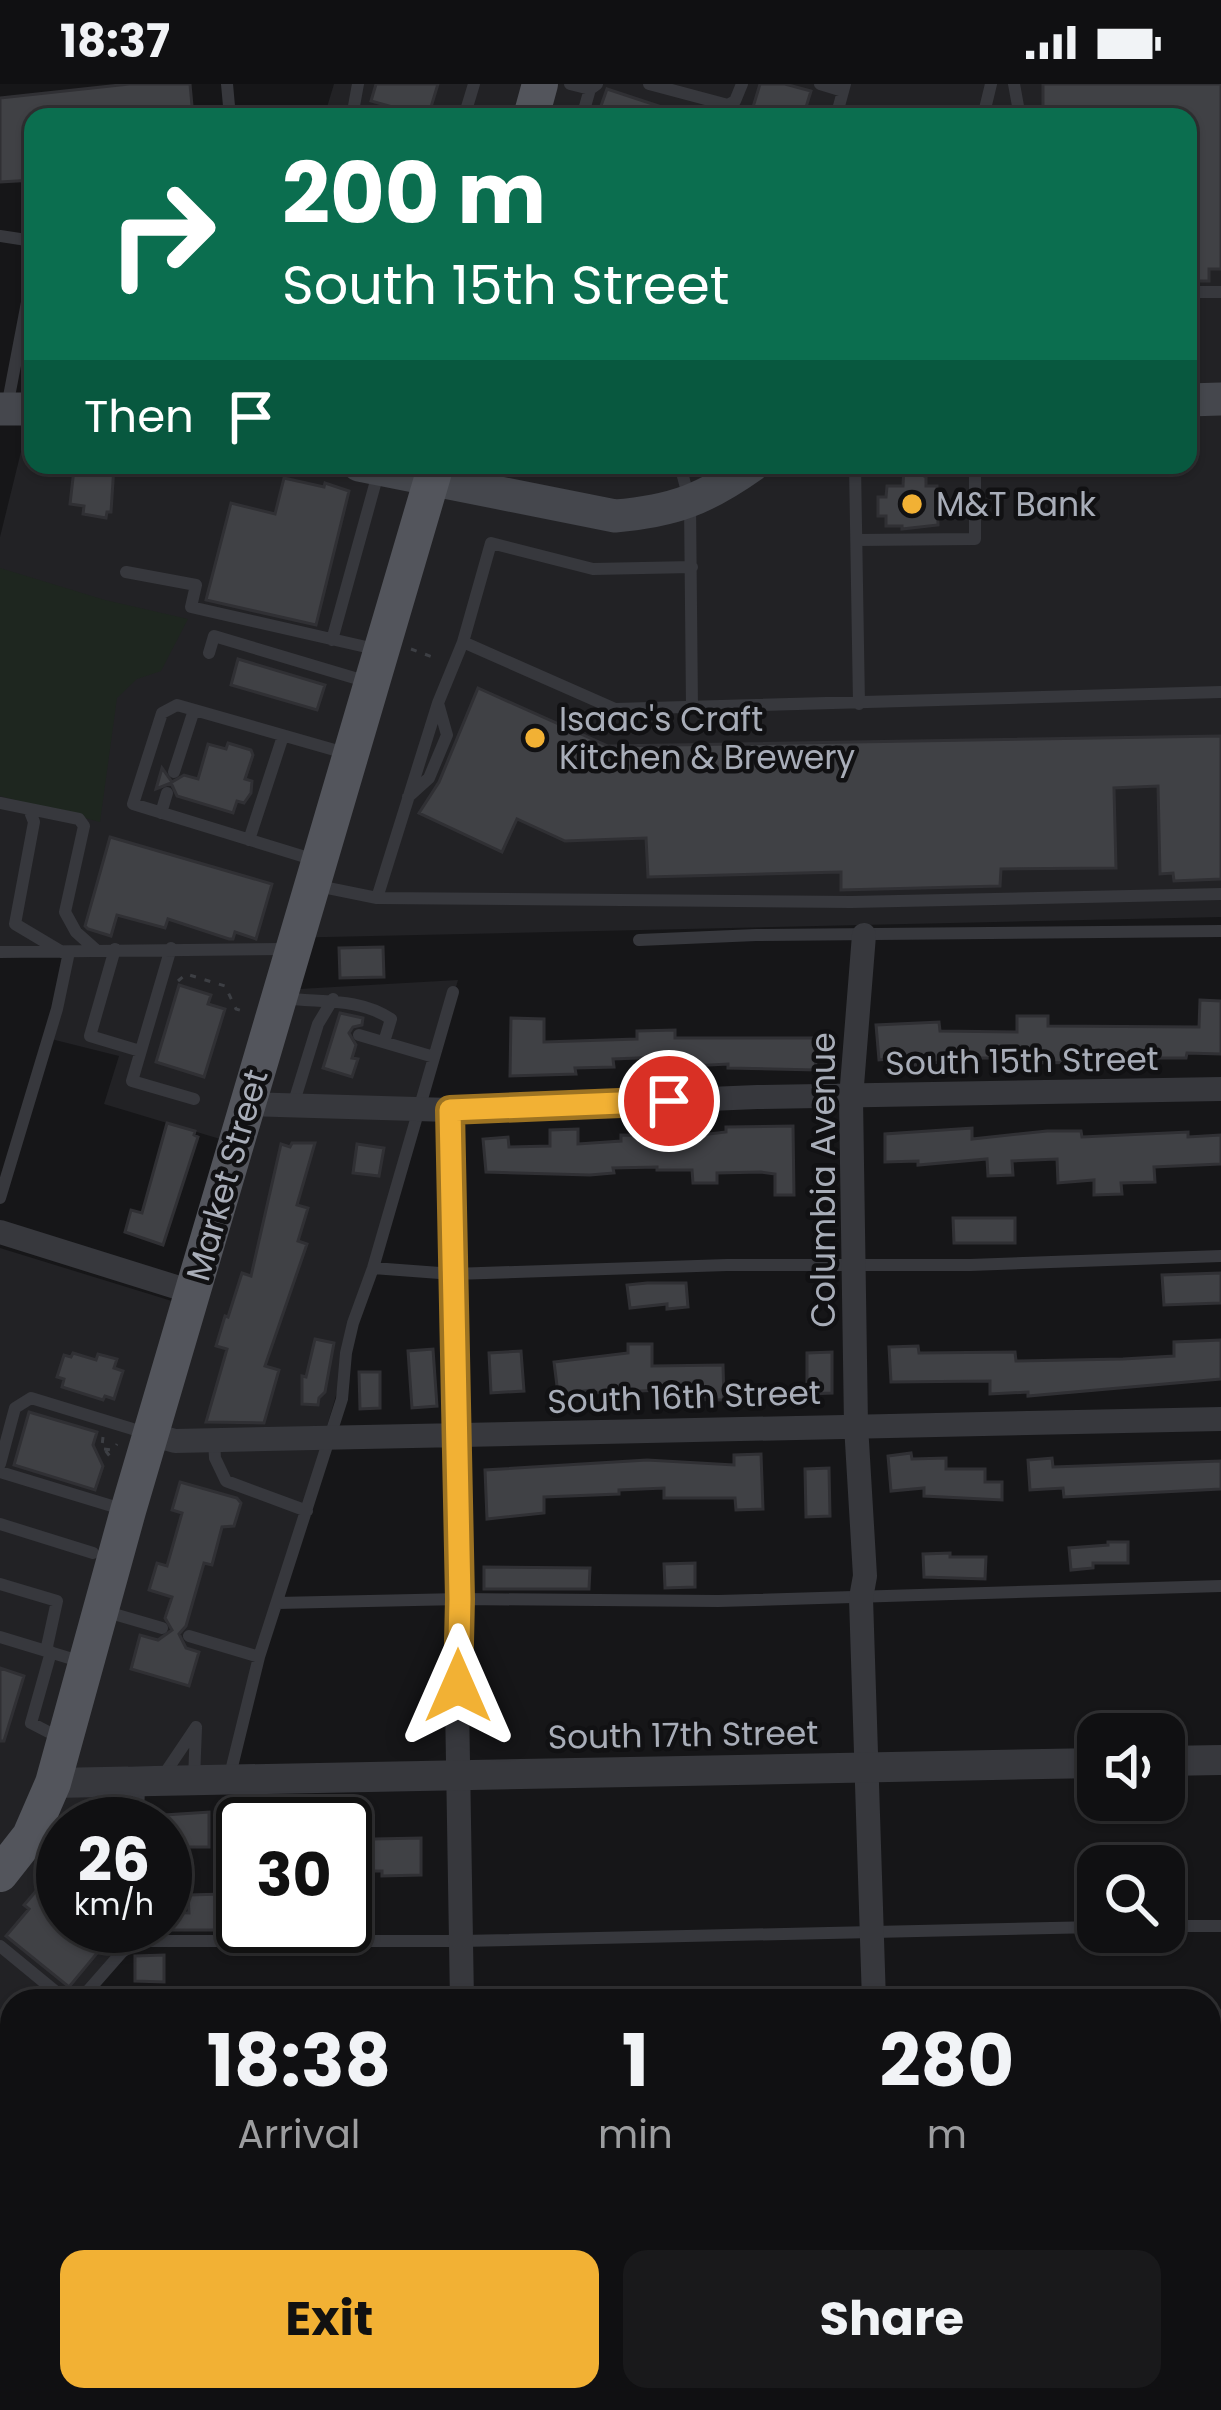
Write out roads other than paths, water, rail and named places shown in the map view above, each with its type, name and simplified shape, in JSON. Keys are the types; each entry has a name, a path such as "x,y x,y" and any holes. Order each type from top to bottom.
{"main road":[{"name":"Market Street","path":"0,1874 30,1836 53,1783 64,1741 61,1655 100,1610 128,1511 125,1435 192,1292 248,1104 264,1005 294,950 352,755 388,661 433,474"},
{"path":"445,474 598,515 647,514 690,503 738,474"}],"street":[{"name":"Columbia Avenue","path":"864,935 851,1098 874,1989"},
{"name":"South 15th Street","path":"248,1104 450,1110 757,1097 1221,1090"},
{"path":"450,1110 462,1989"},
{"path":"0,1232 192,1292"},
{"name":"South 16th Street","path":"125,1435 175,1441 1221,1419"},
{"path":"1185,1761 1221,1760"},
{"name":"South 17th Street","path":"53,1783 1077,1763"}],"lane":[{"path":"570,84 593,87"},
{"path":"649,84 728,105 735,101 742,84"},
{"path":"820,84 844,87"},
{"path":"13,409 24,333"},
{"path":"332,640 368,474"},
{"path":"682,474 690,503 692,708"},
{"path":"855,474 859,704"},
{"path":"857,540 975,539 975,474"},
{"path":"377,898 491,544 593,569 692,566"},
{"path":"126,572 196,586 191,607 332,640 388,661"},
{"path":"209,653 214,636 388,661"},
{"path":"463,642 615,710 1221,692"},
{"path":"352,755 176,705 163,712 133,804 250,840 377,898 850,902 1221,894"},
{"path":"174,772 194,710"},
{"path":"250,840 283,736"},
{"path":"161,813 167,793"},
{"path":"0,803 79,819 84,826 65,912 68,922 95,950"},
{"path":"29,809 34,822 15,924 66,952"},
{"path":"639,940 1221,932"},
{"path":"171,948 132,1081 194,1099"},
{"path":"115,949 90,1036 140,1052"},
{"path":"0,952 294,950"},
{"path":"0,1198 57,1009 66,952"},
{"path":"229,1780 259,1657 342,1399 353,1323 453,992"},
{"path":"264,1005 333,999 388,1016 384,1042"},
{"path":"293,1106 318,1024 333,999"},
{"path":"318,1024 335,1029"},
{"path":"358,1035 434,1058"},
{"path":"373,1268 453,1274 1221,1256"},
{"path":"125,1435 31,1398 14,1408 0,1468 128,1511"},
{"path":"214,1439 214,1458 226,1481 307,1511"},
{"path":"0,1524 93,1553"},
{"path":"0,1584 57,1601 61,1655 0,1637"},
{"path":"277,1604 460,1599 718,1601 1221,1586"},
{"path":"100,1610 162,1628"},
{"path":"189,1636 259,1657"},
{"path":"146,1797 150,1781 196,1727 194,1780"},
{"path":"1185,1926 1221,1926"},
{"path":"192,1934 461,1941 1077,1927"},
{"path":"0,1946 52,1989"},
{"path":"90,1989 121,1953"}],"place":[{"name":"M&T Bank","path":"912,504"},
{"name":"Isaac's Craft Kitchen & Brewery","path":"535,738"}]}
